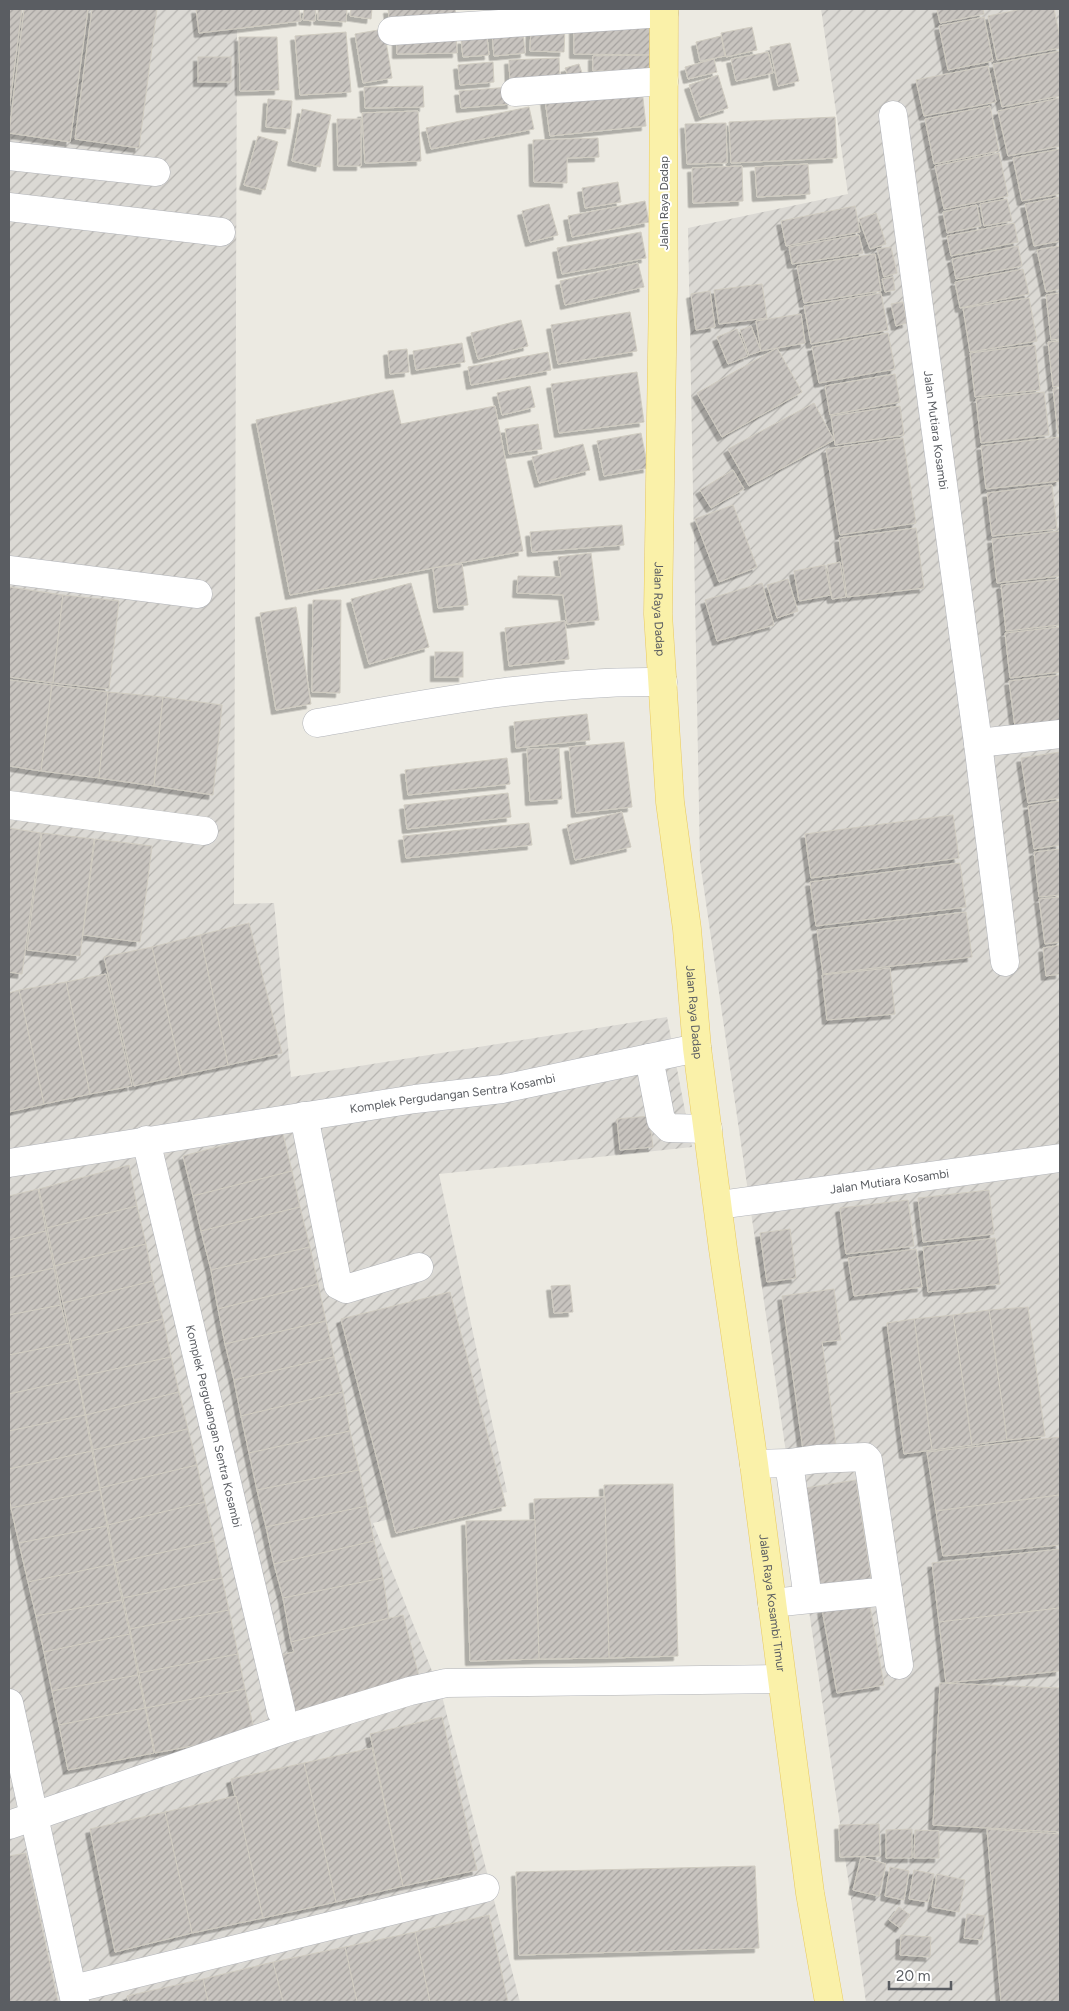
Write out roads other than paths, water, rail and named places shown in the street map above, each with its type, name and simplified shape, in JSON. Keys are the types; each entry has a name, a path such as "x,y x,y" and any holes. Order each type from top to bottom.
{"main road":[{"name":"Jalan Raya Dadap","path":"664,11 664,290 658,614 670,802 687,929 697,1048 708,1129 731,1203"},
{"name":"Jalan Raya Kosambi Timur","path":"731,1203 723,1249 754,1464 810,1893 829,2002"}],"street":[{"path":"392,31 664,11"},
{"path":"515,92 664,81"},
{"name":"Jalan Mutiara Kosambi","path":"893,115 978,743 1005,962"},
{"path":"9,156 156,172"},
{"path":"9,207 221,232"},
{"path":"9,570 198,594"},
{"path":"317,723 482,695 551,686 618,681 663,682"},
{"path":"978,743 1060,734"},
{"path":"9,805 204,831"},
{"name":"Komplek Pergudangan Sentra Kosambi","path":"9,1163 415,1099 502,1089 697,1048"},
{"path":"649,1058 661,1120 665,1125 669,1128 708,1129"},
{"path":"304,1116 338,1285 346,1289 419,1267"},
{"name":"Komplek Pergudangan Sentra Kosambi","path":"146,1140 281,1711"},
{"name":"Jalan Mutiara Kosambi","path":"731,1203 1060,1158"},
{"path":"754,1464 861,1457 868,1460 899,1665"},
{"path":"789,1463 808,1599"},
{"path":"772,1603 888,1591"},
{"path":"9,1824 286,1729 410,1691 446,1683 781,1679"},
{"path":"9,1703 74,1996 485,1888"}]}
